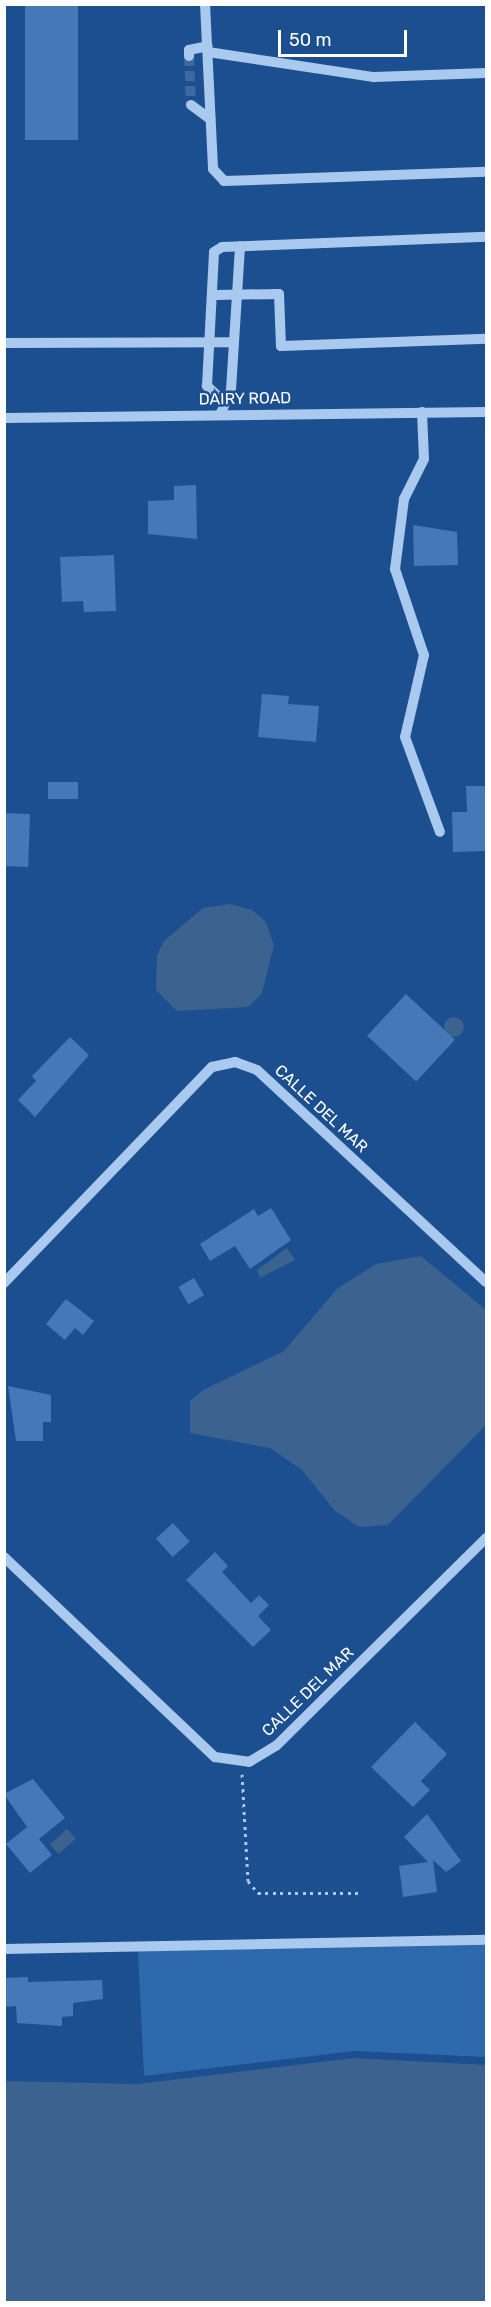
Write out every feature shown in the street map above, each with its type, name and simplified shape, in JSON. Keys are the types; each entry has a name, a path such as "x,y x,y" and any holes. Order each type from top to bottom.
{"street":[{"path":"205,4 213,169 224,182 486,172"},
{"path":"189,56 189,50 208,49 374,77 486,73"},
{"path":"191,105 210,119"},
{"path":"222,400 207,390 207,342 215,295 214,252 240,246 486,237"},
{"path":"220,415 222,400 231,390 240,246"},
{"path":"215,295 279,294 281,346 486,339"},
{"path":"4,343 234,342"},
{"path":"422,412 424,459 404,499 395,568 424,656 405,737 440,832"},
{"name":"DAIRY ROAD","path":"4,418 486,412"},
{"name":"CALLE DEL MAR","path":"4,1282 212,1067 236,1062 257,1070 486,1282"},
{"name":"CALLE DEL MAR","path":"241,1762 276,1746 486,1538"},
{"path":"4,1557 215,1757 241,1762"},
{"path":"4,1949 486,1940"}],"path":[{"path":"241,1762 248,1881 258,1893 362,1893"}],"shaded area":[{"path":"230,904 252,910 266,922 274,945 262,993 248,1007 177,1011 156,990 157,955 164,941 203,908"},
{"path":"454,1017 461,1020 464,1027 461,1034 454,1037 447,1034 444,1027 447,1020"},
{"path":"287,1248 295,1260 260,1278 257,1270"},
{"path":"421,1256 486,1310 486,1425 388,1525 359,1527 335,1511 302,1470 270,1448 190,1433 190,1401 203,1390 284,1351 337,1289 376,1264"},
{"path":"67,1829 76,1839 59,1854 50,1844"},
{"path":"486,1942 486,2057 354,2051 144,2076 138,1951"},
{"path":"354,2058 486,2065 486,2302 5,2302 5,2081 138,2084"}],"building":[{"path":"25,4 78,4 78,140 25,140"},
{"path":"196,485 197,539 148,534 148,501 174,500 174,486"},
{"path":"413,525 457,532 458,565 414,566"},
{"path":"114,555 116,611 84,612 83,601 62,602 60,557"},
{"path":"262,694 289,696 288,704 319,706 316,742 258,737"},
{"path":"48,782 78,782 78,799 48,799"},
{"path":"466,786 486,786 486,851 453,852 452,812 467,812"},
{"path":"4,813 30,814 28,867 4,866"},
{"path":"406,994 455,1040 416,1081 367,1036"},
{"path":"70,1037 89,1055 35,1117 18,1100 36,1081 32,1076"},
{"path":"271,1208 291,1240 250,1269 235,1246 210,1261 200,1244 254,1209 258,1216"},
{"path":"194,1278 204,1295 188,1304 178,1287"},
{"path":"66,1299 94,1321 83,1335 75,1328 65,1340 46,1324"},
{"path":"8,1386 51,1395 51,1422 43,1422 43,1441 16,1441"},
{"path":"173,1523 190,1542 173,1557 156,1538"},
{"path":"215,1552 228,1566 222,1572 251,1603 259,1595 269,1605 258,1616 271,1630 253,1647 186,1580"},
{"path":"415,1722 447,1754 421,1781 430,1790 413,1807 371,1767"},
{"path":"33,1779 65,1818 39,1839 52,1855 30,1873 6,1844 27,1827 4,1794"},
{"path":"427,1814 461,1861 446,1872 433,1860 437,1892 403,1897 399,1866 428,1862 404,1837"},
{"path":"28,1977 28,1982 102,1980 103,1999 73,2003 73,2016 62,2017 62,2026 17,2023 16,2006 4,2007 4,1978"}],"tunnel":[{"path":"189,56 191,105"}]}
